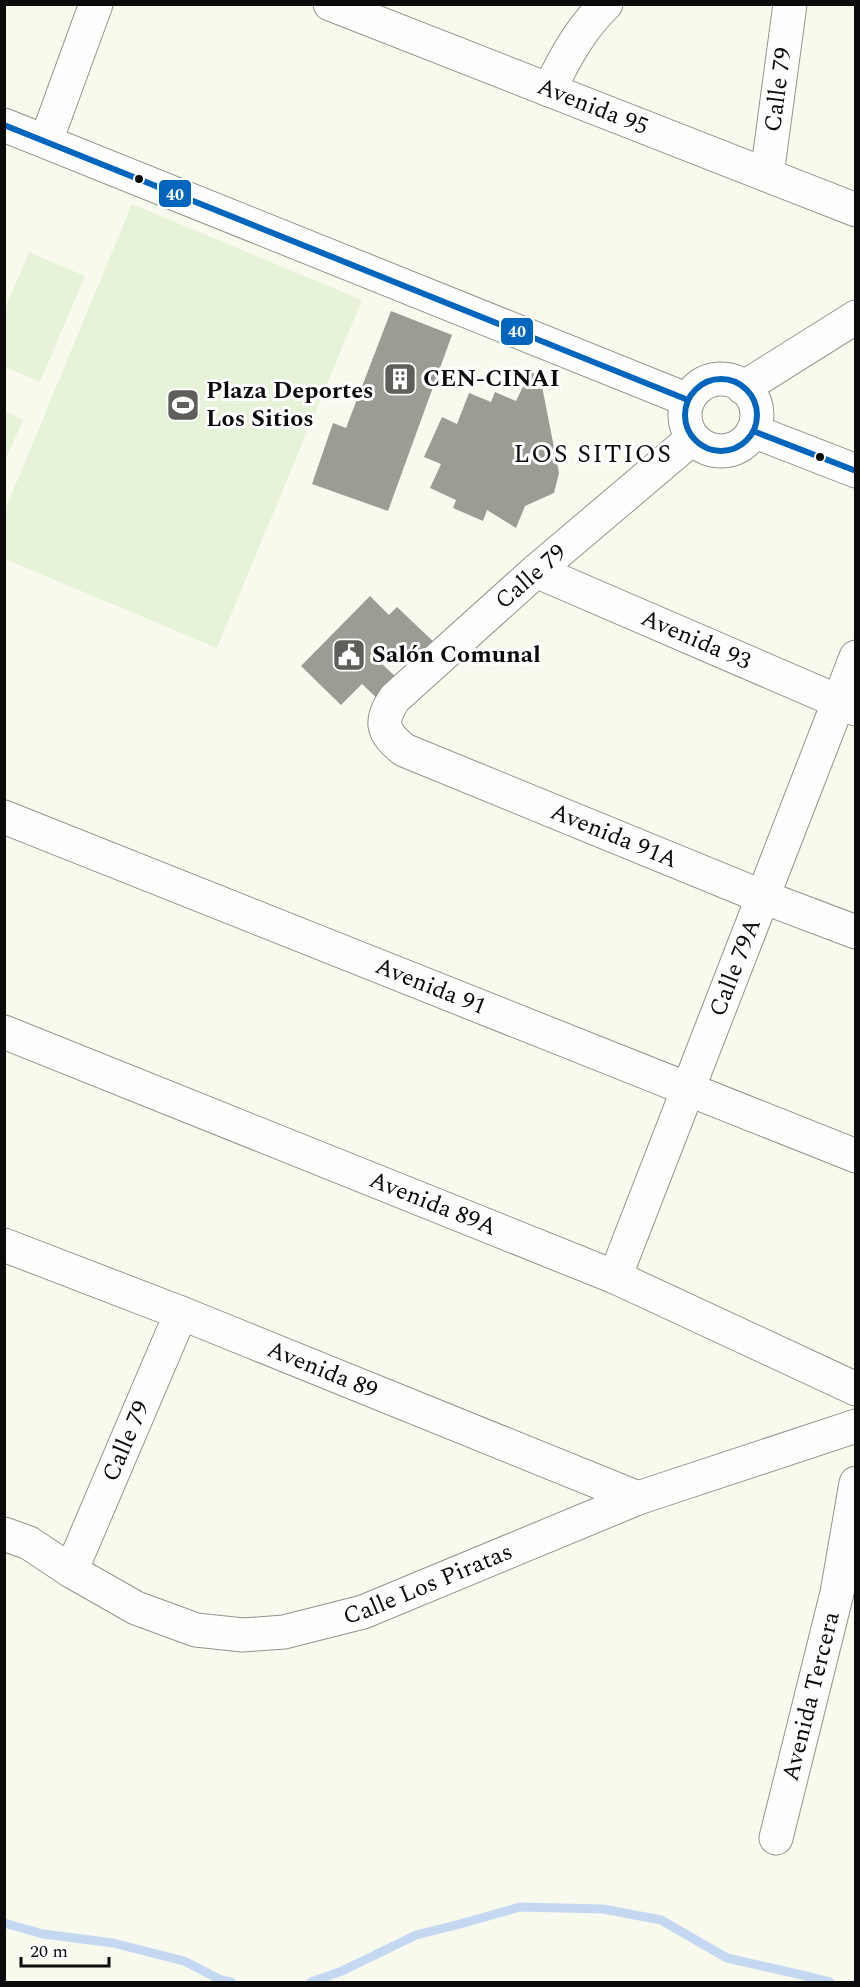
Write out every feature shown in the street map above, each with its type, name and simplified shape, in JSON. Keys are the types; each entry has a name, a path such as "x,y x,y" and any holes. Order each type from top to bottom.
{"street":[{"path":"46,141 96,4"},
{"name":"Avenida 95","path":"330,4 855,210"},
{"path":"549,90 568,50 591,19 606,4"},
{"name":"Calle 79","path":"767,175 790,4"},
{"path":"4,125 688,400"},
{"path":"743,388 855,317"},
{"path":"732,381 743,388 751,396 756,408 753,431 745,442 732,450 718,452 704,447 693,438 686,427 684,413 688,400 695,390 706,382 732,381"},
{"path":"753,431 855,471"},
{"name":"Calle 79","path":"383,725 386,710 394,698 536,571 693,438"},
{"name":"Avenida 93","path":"536,571 847,706"},
{"name":"Calle 79A","path":"615,1278 763,897 847,706 855,657"},
{"name":"Avenida 91A","path":"383,725 391,740 404,750 763,897 855,932"},
{"name":"Avenida 91","path":"4,817 855,1156"},
{"name":"Avenida 89A","path":"4,1032 615,1278 855,1389"},
{"name":"Avenida 89","path":"4,1245 181,1313 638,1498"},
{"name":"Calle 79","path":"71,1571 181,1313"},
{"name":"Calle Los Piratas","path":"4,1534 29,1543 71,1571 136,1608 196,1630 243,1635 284,1632 363,1612 638,1498 855,1426"},
{"name":"Avenida Tercera","path":"776,1838 846,1595 855,1483"}],"green space":[{"name":"Plaza Deportes Los Sitios","path":"132,204 362,300 217,648 5,559 5,510"},
{"path":"29,252 85,276 40,382 5,367 5,309"},
{"path":"5,411 23,420 5,461"}],"building":[{"name":"CEN-CINAI","path":"391,311 452,335 388,511 312,484 333,423 346,428"},
{"path":"530,372 540,376 559,473 554,493 525,506 516,528 487,510 483,521 453,508 456,500 430,488 441,464 424,457 442,417 457,424 469,393 491,402 495,392 516,401"},
{"name":"Salón Comunal","path":"370,596 389,615 397,607 437,645 414,668 393,648 380,662 399,680 380,701 362,684 341,705 301,666"}],"waterway":[{"path":"311,1982 342,1971 416,1935 520,1907 603,1909 661,1920 727,1958 830,1982"},
{"path":"4,1923 43,1934 113,1943 184,1961 221,1980 231,1982"}],"transit line":[{"name":"40","path":"4,125 688,400"},
{"name":"40","path":"721,379 741,385 751,395 757,415 751,435 741,445 721,451 701,445 691,435 685,415 691,395 701,385 721,379"},
{"name":"40","path":"753,431 856,471"}],"place":[{"name":"CEN-CINAI","path":"400,379"},
{"name":"Plaza Deportes Los Sitios","path":"183,405"},
{"name":"Salón Comunal","path":"349,655"}],"district":[{"name":"LOS SITIOS","path":"593,454"}]}
